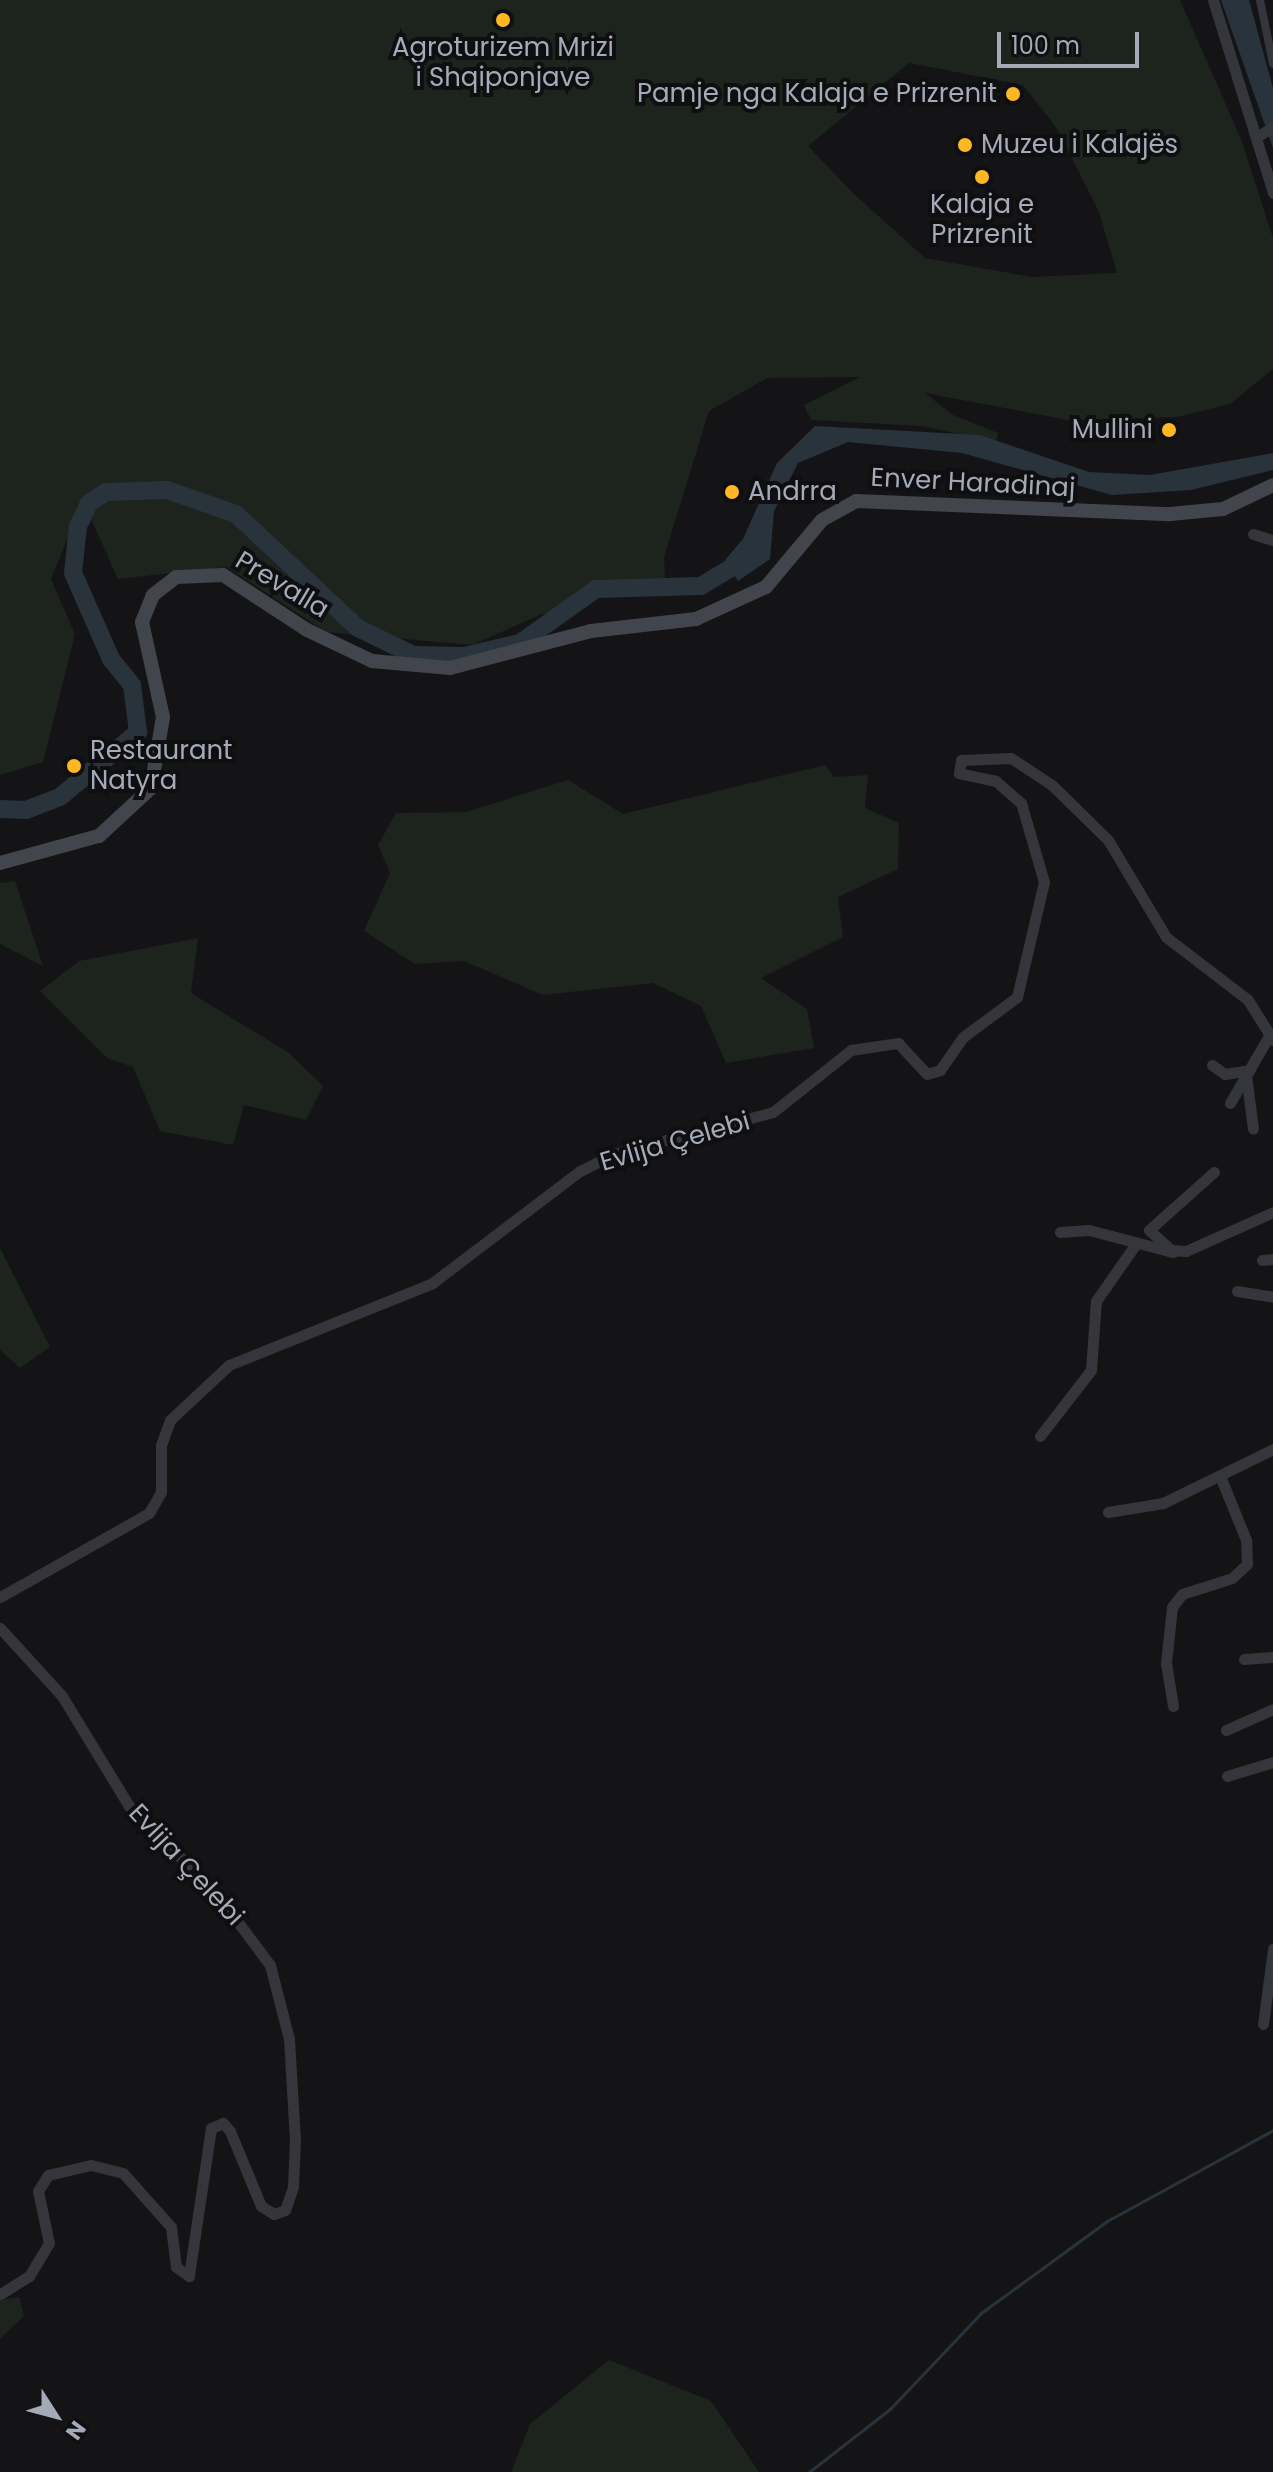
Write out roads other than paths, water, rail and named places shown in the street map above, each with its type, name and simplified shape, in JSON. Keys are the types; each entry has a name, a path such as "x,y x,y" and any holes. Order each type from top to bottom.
{"main road":[{"name":"Enver Haradinaj","path":"380,663 450,668 591,631 696,619 766,587 822,520 856,501 1170,514 1223,509 1271,491"},
{"name":"Prevalla","path":"0,863 99,836 151,788 163,717 142,630 148,604 168,581 193,572 223,575 307,630 380,663"}],"street":[{"path":"1213,0 1265,132 1273,193"},
{"path":"1260,0 1273,64"},
{"path":"1253,534 1273,540"},
{"name":"Evlija Çelebi","path":"0,1597 149,1513 161,1492 161,1445 170,1420 229,1365 431,1284 580,1171 616,1153 773,1112 851,1050 898,1043 927,1074 940,1070 963,1037 1017,997 1044,882 1021,803 996,781 959,773 961,760 1011,758 1052,785 1108,840 1166,937 1248,1000 1271,1037 1230,1103"},
{"path":"1212,1065 1225,1074 1248,1072 1253,1129"},
{"path":"1178,1253 1149,1230 1214,1172"},
{"path":"1060,1232 1089,1230 1135,1245 1178,1253 1273,1212"},
{"path":"1040,1436 1091,1370 1096,1301 1135,1245"},
{"path":"1237,1291 1273,1297"},
{"path":"1108,1512 1163,1503 1273,1449"},
{"path":"1173,1706 1166,1663 1172,1607 1182,1594 1232,1578 1247,1564 1246,1540 1220,1476"},
{"name":"Evlija Çelebi","path":"0,1628 62,1696 129,1806 217,1894 270,1965 289,2039 295,2139 293,2187 285,2210 274,2214 261,2206 230,2131 223,2123 211,2128 189,2276 176,2267 171,2227 123,2173 91,2165 48,2175 38,2191 49,2243 29,2276 0,2294"},
{"path":"1244,1659 1273,1657"},
{"path":"1226,1730 1273,1709"},
{"path":"1227,1776 1273,1762"},
{"path":"1263,2024 1273,1949"}],"waterway":[{"path":"0,809 26,810 60,797 138,732 132,685 111,659 73,573 78,526 89,503 106,492 167,490 236,514 358,628 413,655 464,656 520,643 596,589 701,586 749,557"},
{"path":"809,2472 890,2409 981,2313 1107,2221 1273,2130"}],"place":[{"name":"Agroturizem Mrizi i Shqiponjave","path":"503,20"},
{"name":"Pamje nga Kalaja e Prizrenit","path":"1013,94"},
{"name":"Muzeu i Kalajës","path":"965,145"},
{"name":"Kalaja e Prizrenit","path":"982,177"},
{"name":"Mullini","path":"1169,430"},
{"name":"Andrra","path":"732,492"},
{"name":"Restaurant Natyra","path":"74,766"}]}
